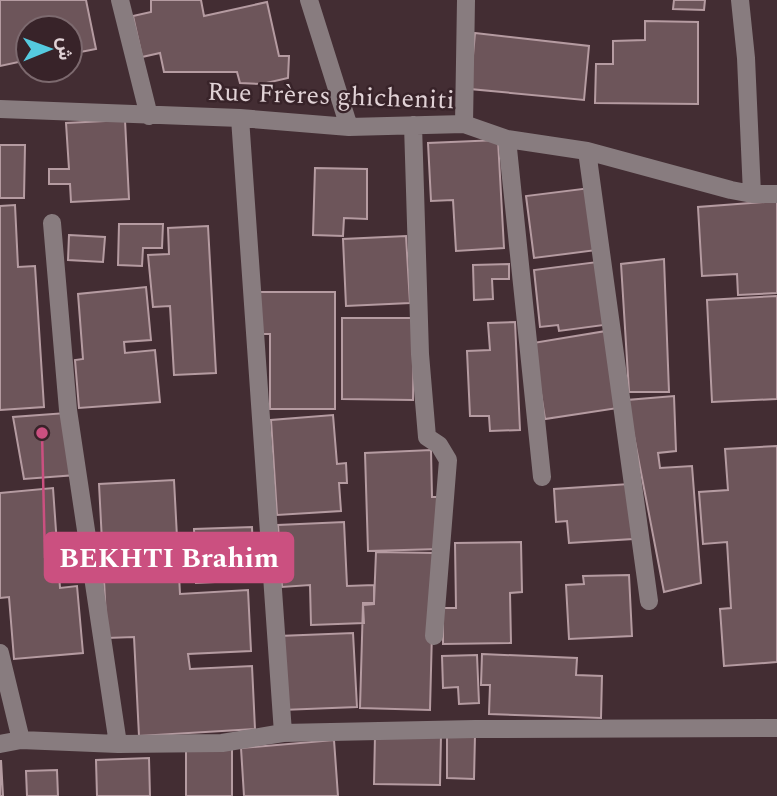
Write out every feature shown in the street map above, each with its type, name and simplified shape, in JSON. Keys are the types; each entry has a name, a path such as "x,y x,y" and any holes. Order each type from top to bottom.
{"street":[{"path":"120,0 149,116"},
{"path":"309,0 349,127"},
{"path":"464,124 466,0"},
{"path":"740,0 746,58 752,194"},
{"name":"Rue Frères ghicheniti","path":"0,109 240,118 349,127 464,124 507,139 587,151 752,194 777,194"},
{"path":"240,118 283,733"},
{"path":"413,125 420,354 427,437 439,445 448,460 434,636"},
{"path":"507,139 541,477"},
{"path":"587,151 649,601"},
{"path":"52,223 68,410 118,744"},
{"path":"0,653 21,740"},
{"path":"0,744 21,740 118,744 222,743 283,733 777,728"}],"building":[{"path":"0,0 86,0 96,49 84,51 84,14 14,14 14,63 0,66"},
{"path":"151,0 201,0 204,16 267,2 279,56 289,56 288,78 262,84 240,83 237,72 164,72 160,53 142,57 133,16 151,12"},
{"path":"674,0 705,0 704,10 673,9"},
{"path":"645,21 698,22 698,104 595,103 596,64 613,64 613,41 645,40"},
{"path":"475,33 589,46 584,100 470,89"},
{"path":"125,120 129,199 71,202 70,184 49,184 49,169 69,169 66,123"},
{"path":"498,140 504,248 456,251 453,200 431,201 428,143"},
{"path":"0,145 25,145 24,198 0,198"},
{"path":"315,168 367,169 367,219 344,218 343,236 313,235"},
{"path":"590,188 597,250 534,258 526,196"},
{"path":"777,201 777,293 738,295 737,274 702,276 698,207"},
{"path":"15,205 18,267 35,266 44,407 0,410 0,206"},
{"path":"119,224 163,224 162,248 143,248 142,266 118,265"},
{"path":"208,226 216,373 174,375 170,306 153,307 148,255 169,254 168,228"},
{"path":"69,235 105,237 103,262 68,260"},
{"path":"406,236 410,303 346,306 343,239"},
{"path":"664,259 669,392 629,392 621,264"},
{"path":"597,262 604,325 559,331 558,325 540,327 534,270"},
{"path":"509,264 509,279 492,279 493,299 474,300 473,265"},
{"path":"146,287 151,340 124,342 125,353 155,350 160,402 79,408 75,360 83,359 78,294"},
{"path":"259,292 335,292 335,409 270,409 270,334 260,334"},
{"path":"777,296 777,399 712,402 707,300"},
{"path":"342,318 414,318 413,400 342,399"},
{"path":"515,322 520,430 490,431 489,416 470,416 467,351 490,350 488,323"},
{"path":"606,331 618,408 545,419 533,343"},
{"path":"674,396 676,451 658,453 660,468 692,466 701,583 664,592 627,400"},
{"path":"66,413 76,475 24,479 13,417"},
{"path":"333,415 337,464 346,463 347,483 339,483 341,511 277,515 271,420"},
{"path":"777,446 777,662 724,666 720,609 731,608 727,542 703,544 699,492 728,490 725,449"},
{"path":"431,450 432,497 439,497 440,549 368,551 365,453"},
{"path":"174,480 180,594 248,590 251,651 188,654 190,669 252,666 255,729 139,736 134,637 107,638 99,484"},
{"path":"629,484 633,539 569,543 567,521 556,522 554,489"},
{"path":"53,488 60,588 77,586 83,653 14,659 9,597 0,598 0,493"},
{"path":"344,522 347,586 374,585 374,604 363,605 364,623 311,625 310,585 282,587 278,525"},
{"path":"252,527 254,580 196,583 194,529"},
{"path":"521,542 522,592 510,593 511,643 443,644 443,608 456,608 455,543"},
{"path":"376,552 434,553 430,710 360,708 363,603 374,603"},
{"path":"629,575 632,636 569,639 566,585 584,584 583,576"},
{"path":"353,633 357,707 282,710 279,636"},
{"path":"482,654 577,658 576,675 602,676 601,718 489,714 490,685 481,685"},
{"path":"477,655 479,703 459,704 458,687 443,688 442,656"},
{"path":"375,735 441,735 440,785 374,784"},
{"path":"447,735 475,735 474,779 447,778"},
{"path":"334,740 338,796 244,796 241,748"},
{"path":"186,749 232,749 232,796 186,796"},
{"path":"149,758 150,796 97,796 96,760"},
{"path":"1,760 3,796 0,796"},
{"path":"57,770 58,796 27,796 26,771"}],"place":[{"name":"BEKHTI Brahim","path":"42,433"}]}
